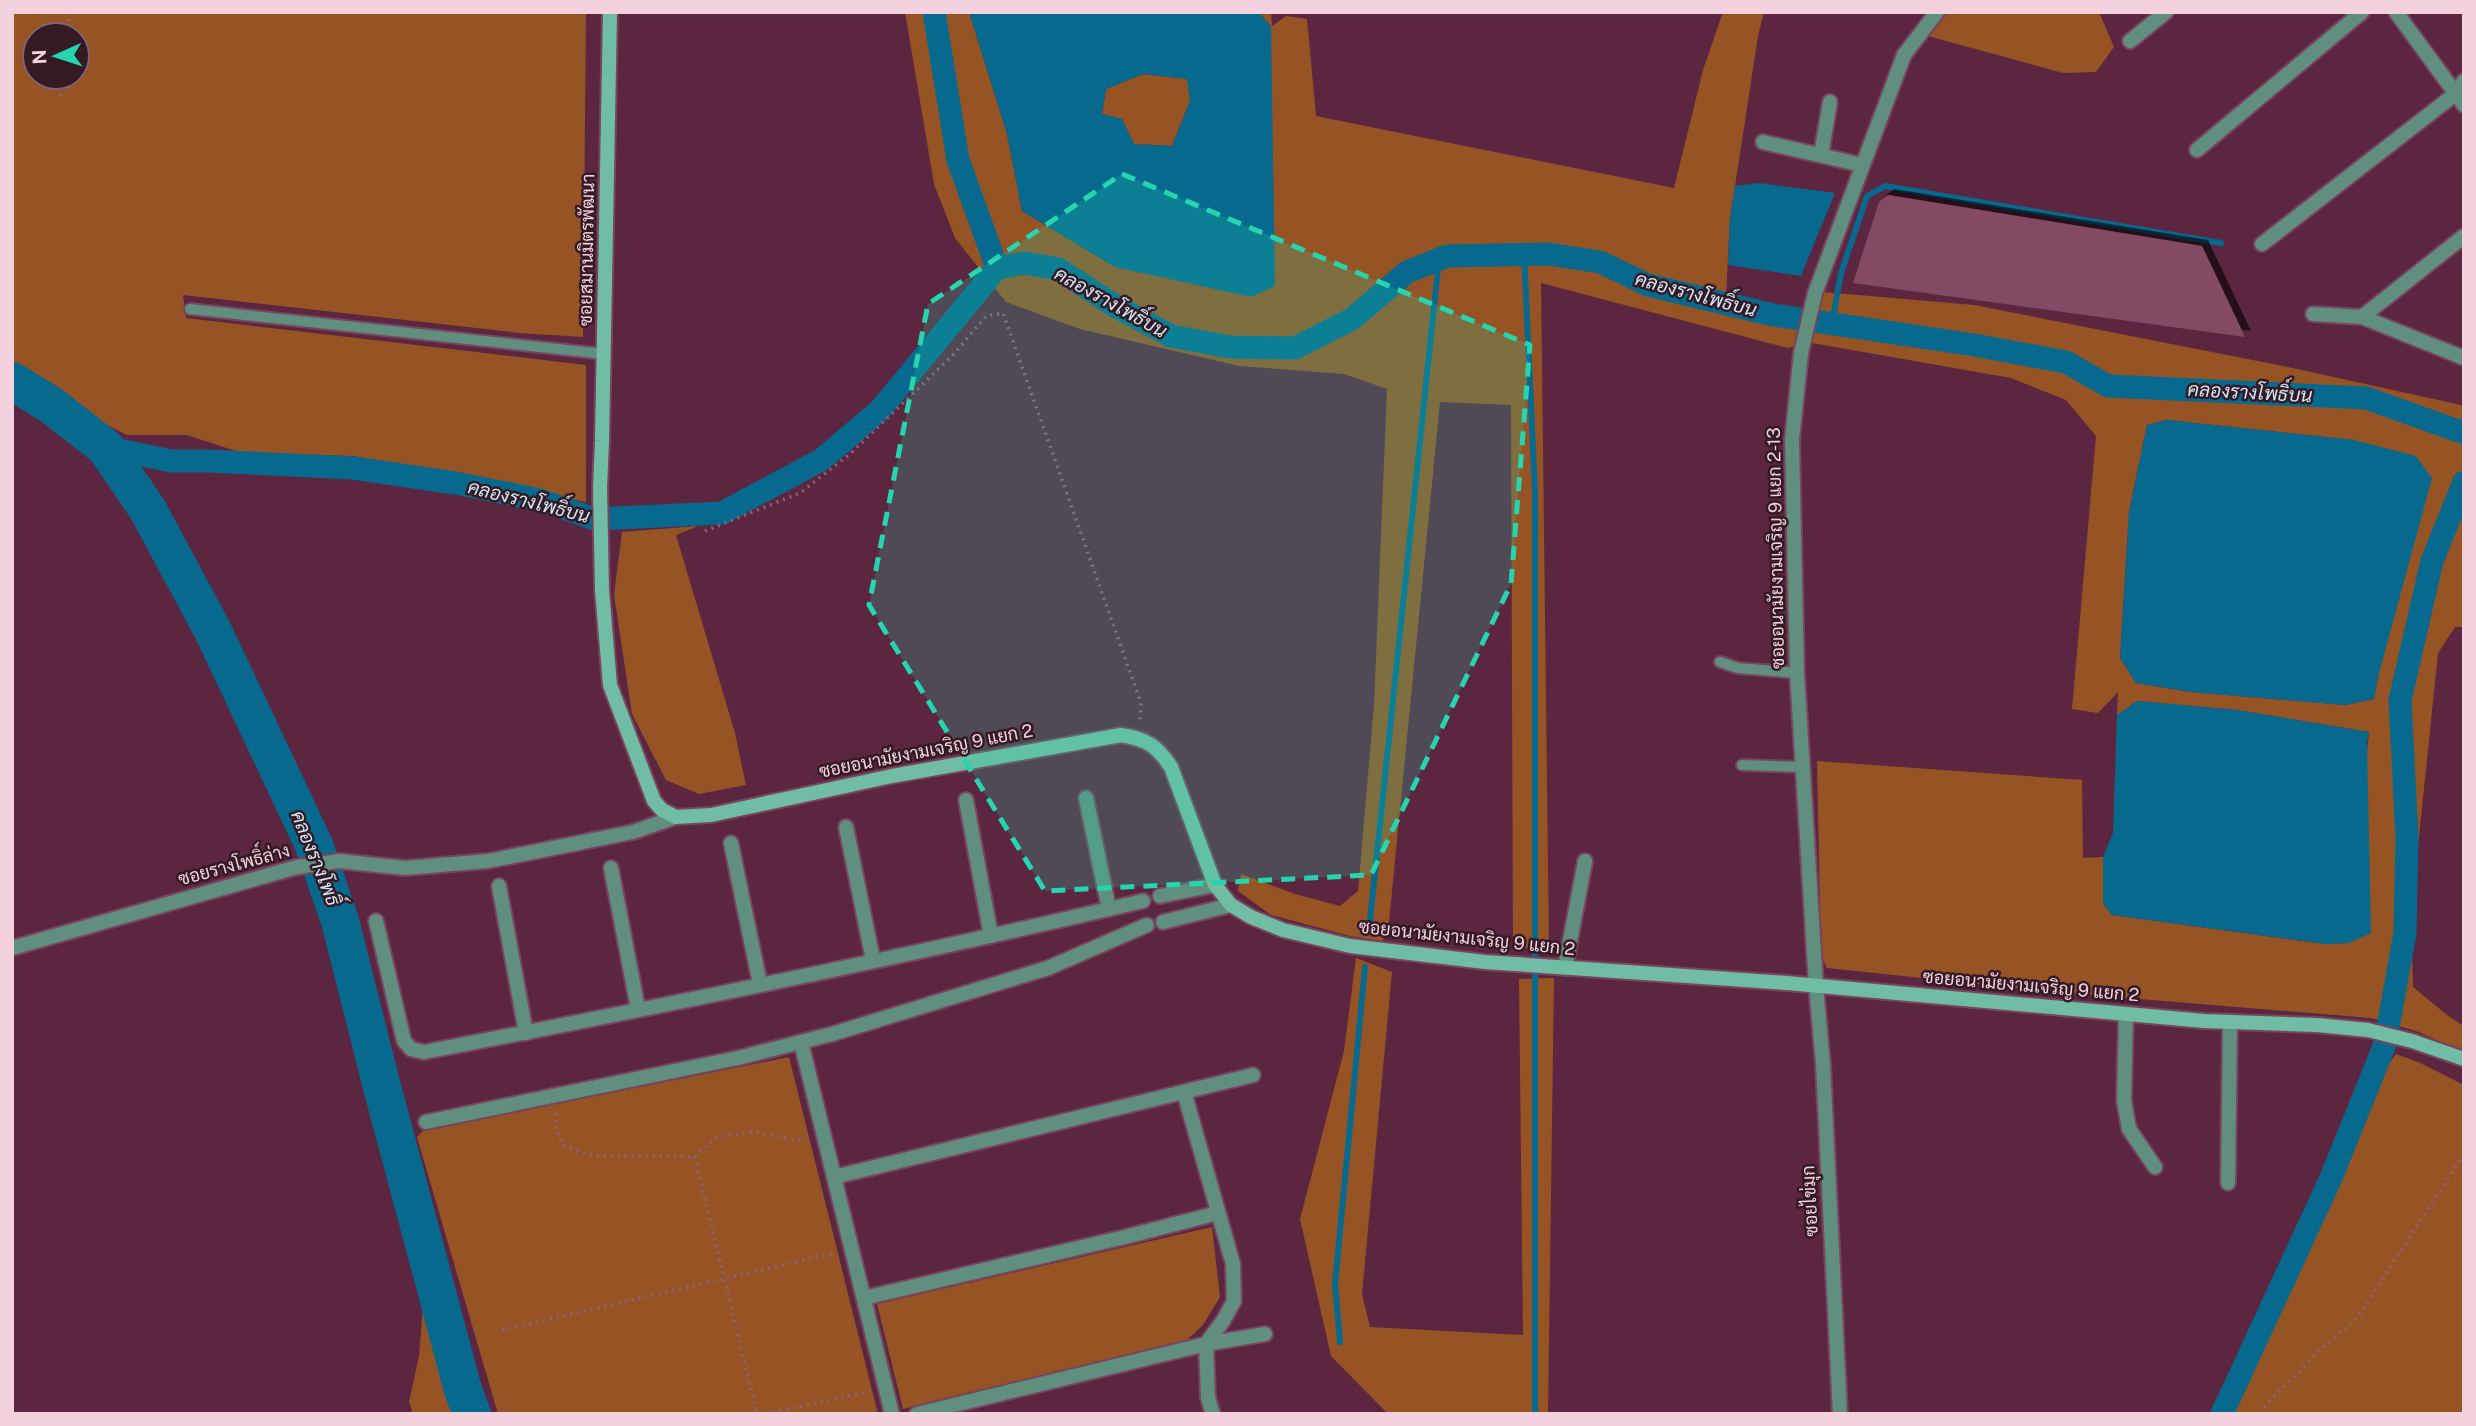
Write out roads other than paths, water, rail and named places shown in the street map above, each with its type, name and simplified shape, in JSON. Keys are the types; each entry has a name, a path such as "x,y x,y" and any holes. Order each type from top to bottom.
{"street":[{"name":"ซอยสมานมิตรพัฒนา","path":"610,12 600,488 602,590 610,685 654,801 662,810 676,817"},
{"name":"ซอยอนามัยงามเจริญ 9 แยก 2-13","path":"1816,986 1797,673 1792,440 1801,353 1815,293 1904,55 1937,12"},
{"path":"2130,41 2166,12"},
{"path":"2197,150 2362,12"},
{"path":"2396,12 2459,100"},
{"path":"2262,244 2459,100 2464,81"},
{"path":"1821,155 1830,102"},
{"path":"1763,142 1862,165"},
{"path":"2362,317 2464,236"},
{"path":"2313,314 2362,317 2464,358"},
{"name":"ซอยอนามัยงามเจริญ 9 แยก 2","path":"676,817 711,815 867,781 1121,734 1139,737 1160,750 1171,767 1215,885 1231,905 1251,917 1283,930 1350,946 1518,964 1816,986 2230,1023 2317,1025 2368,1030 2412,1041 2464,1059"},
{"path":"1086,798 1109,909"},
{"path":"966,800 991,936"},
{"name":"ซอยรางโพธิ์ล่าง","path":"12,948 297,867 339,861 405,867 488,861 633,832 676,817"},
{"path":"846,827 873,960"},
{"path":"731,843 760,984"},
{"path":"1566,968 1585,861"},
{"path":"611,868 638,1009"},
{"path":"1160,897 1215,885"},
{"path":"499,886 526,1033"},
{"path":"376,921 404,1041 411,1049 424,1052 991,936 1143,901"},
{"path":"1128,905 1133,931"},
{"path":"1163,922 1231,905"},
{"path":"426,1122 738,1058 801,1042 1048,968 1147,925"},
{"name":"ซอยไข่มุก","path":"1816,986 1823,1064 1840,1414"},
{"path":"2126,1014 2124,1100 2129,1129 2155,1167"},
{"path":"2228,1183 2230,1023"},
{"path":"801,1042 892,1414"},
{"path":"834,1177 1253,1075"},
{"path":"1184,1092 1233,1264 1234,1301 1206,1344 1208,1398 1213,1414"},
{"path":"864,1298 1112,1241 1218,1213"},
{"path":"917,1414 1206,1344 1265,1334"}],"lane":[{"path":"190,309 604,354"},
{"path":"1720,662 1738,668 1797,673"},
{"path":"1742,765 1804,767"}],"water":[{"path":"969,12 1258,12 1271,26 1275,286 1251,297 1115,267 1022,211 1007,134","holes":["1143,74 1187,79 1190,101 1172,146 1134,144 1122,119 1102,114 1106,89"]},
{"path":"1759,183 1835,193 1801,276 1728,265 1735,186"},
{"path":"2167,420 2354,440 2416,456 2432,478 2374,699 2345,705 2191,692 2136,683 2120,658 2129,512 2147,425"},
{"path":"2137,701 2237,710 2369,732 2371,933 2349,943 2326,944 2112,915 2103,903 2103,857 2113,833 2117,715"}],"waterway":[{"path":"934,12 958,160 997,268"},
{"path":"1832,323 1841,273 1867,196 1885,186 2221,243"},
{"path":"1524,254 1535,491 1535,1414"},
{"name":"คลองรางโพธิ์บน","path":"105,447 171,461 353,468 455,483 540,500 595,519 722,513 821,460 880,410 997,268 1025,263 1058,269 1115,306 1171,336 1230,347 1295,348 1352,319 1407,272 1447,256 1548,254 1600,262 1648,285 1773,315 1974,345 2066,362 2108,386 2366,398 2464,433"},
{"path":"1369,930 1439,259"},
{"name":"คลองรางโพธิ์","path":"12,381 51,405 105,447 148,510 213,631 314,845 340,921 463,1390 472,1414"},
{"path":"2222,1414 2331,1178 2385,1044 2405,933 2407,838 2400,700 2432,561 2464,482"},
{"path":"1340,1342 1335,1284 1365,967"}]}
